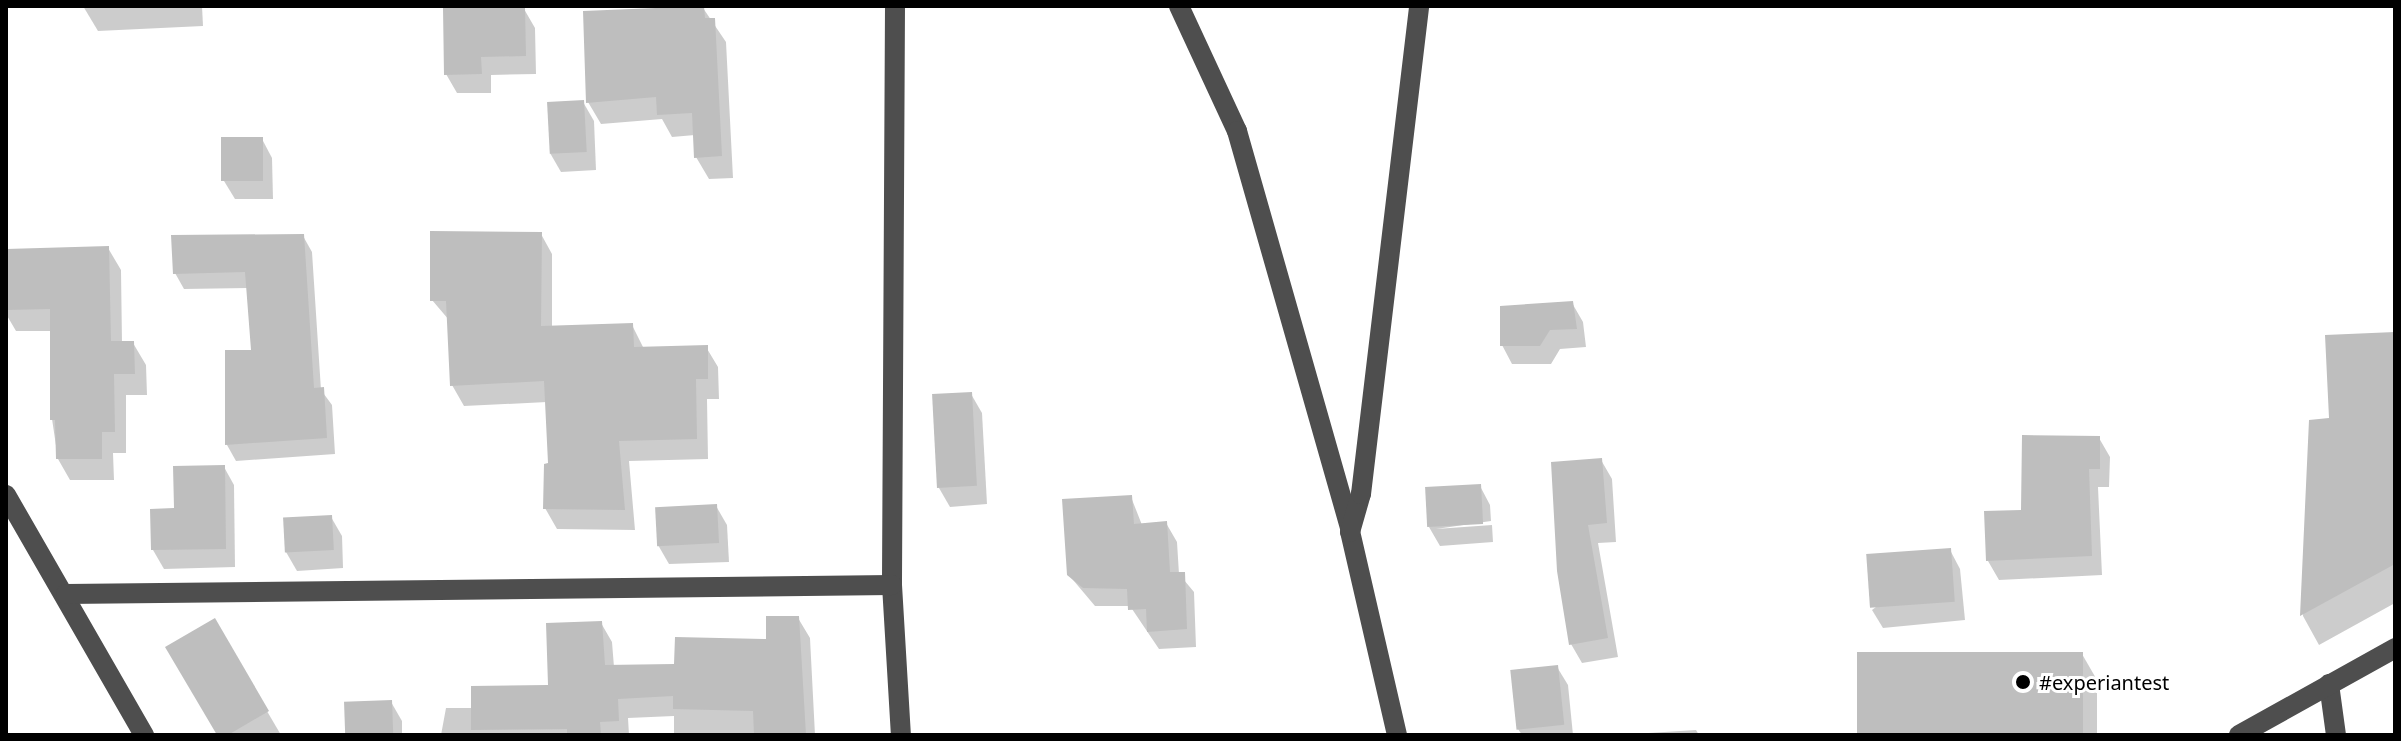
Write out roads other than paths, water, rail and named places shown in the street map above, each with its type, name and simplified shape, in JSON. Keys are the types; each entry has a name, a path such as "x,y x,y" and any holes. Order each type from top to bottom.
{"street":[{"path":"895,6 892,585 901,735"},
{"path":"1179,6 1237,131 1350,532 1397,735"},
{"path":"1350,532 1361,494 1419,6"},
{"path":"6,495 66,594 144,735"},
{"path":"66,594 892,585"},
{"path":"2239,735 2395,648"},
{"path":"2329,684 2336,735"}],"place":[{"name":"#experiantest","path":"2023,682"}]}
